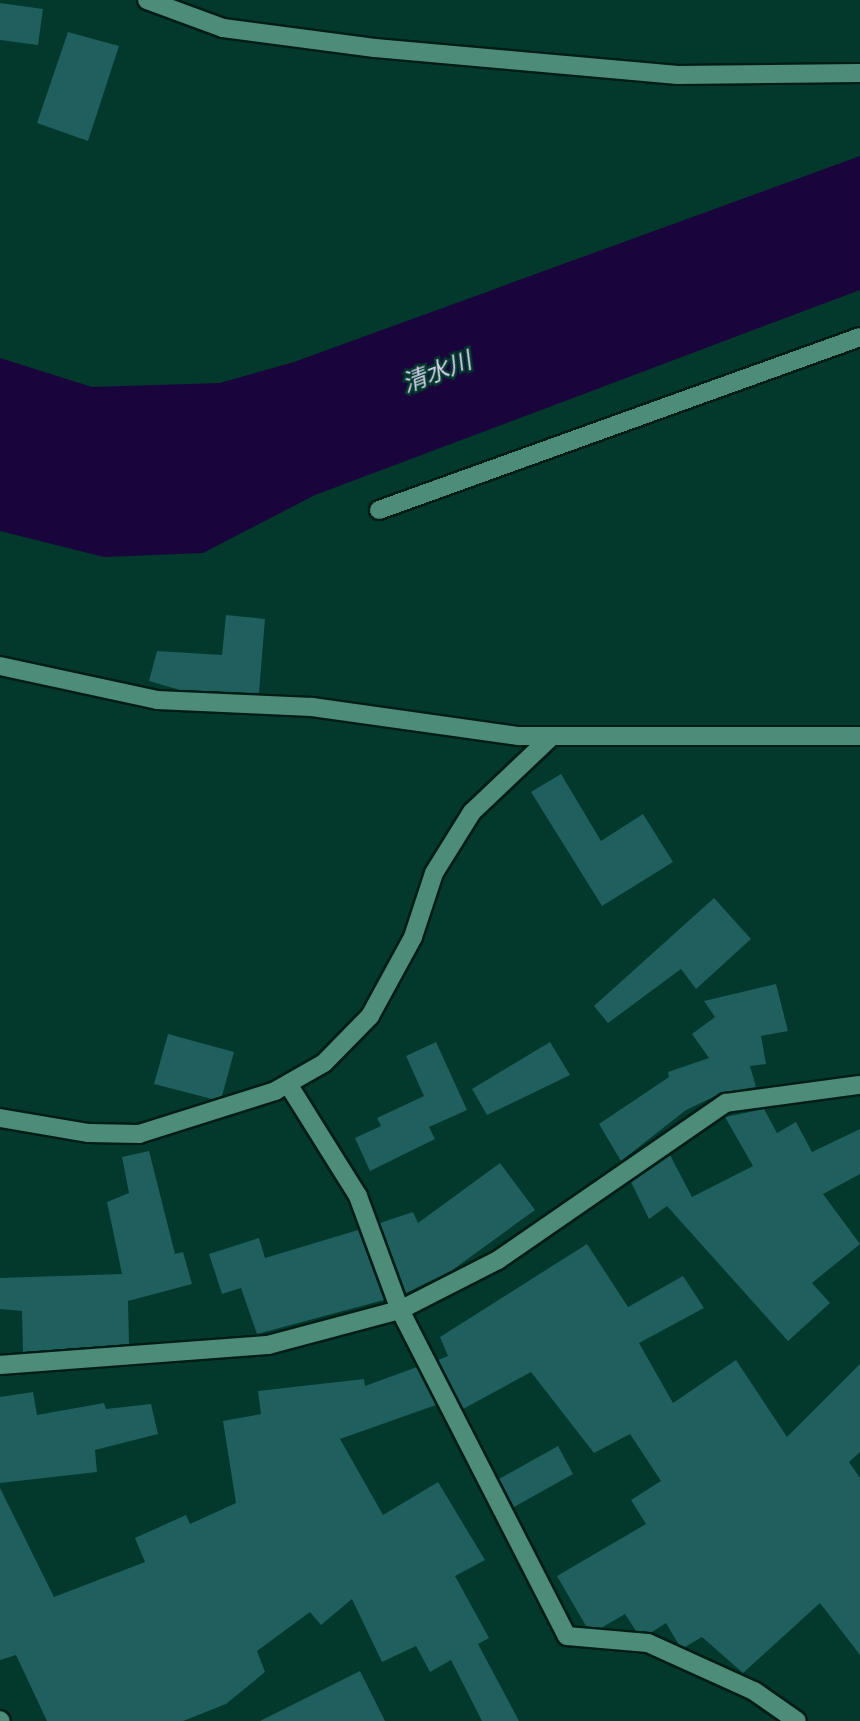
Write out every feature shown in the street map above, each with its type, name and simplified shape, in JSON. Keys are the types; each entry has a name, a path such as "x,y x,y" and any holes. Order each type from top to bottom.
{"street":[{"path":"147,0 223,27 375,48 678,75 860,73"},
{"path":"832,74 860,85"},
{"path":"379,510 860,337"},
{"path":"0,666 157,699 312,707 551,737 860,736"},
{"path":"0,1118 89,1133 139,1134 214,1114 288,1083 324,1063 369,1016 413,937 434,873 472,812 551,737"},
{"path":"288,1083 358,1196 400,1310 567,1636 648,1643 754,1691 797,1721"},
{"path":"0,1365 268,1345 400,1310 498,1260 726,1103 860,1085"}],"water":[{"name":"清水川","path":"860,156 860,290 315,495 203,553 104,557 0,531 0,358 92,387 220,383 294,362"}],"building":[{"path":"0,3 43,9 38,45 0,40"},
{"path":"68,32 119,46 88,141 37,123"},
{"path":"226,615 265,619 259,693 180,690 149,681 157,651 222,655"},
{"path":"561,774 601,841 643,814 673,862 602,906 531,792"},
{"path":"714,898 751,939 696,989 681,969 608,1023 594,1006"},
{"path":"776,984 788,1031 761,1036 766,1064 750,1066 756,1087 724,1092 686,1110 621,1161 599,1124 669,1077 668,1072 709,1058 692,1034 715,1017 704,1001"},
{"path":"168,1034 234,1052 222,1096 212,1099 154,1084"},
{"path":"436,1042 467,1110 429,1127 435,1139 370,1171 355,1138 381,1126 377,1118 424,1096 406,1056"},
{"path":"550,1042 570,1075 487,1115 472,1089"},
{"path":"764,1109 777,1133 796,1122 812,1152 860,1129 860,1174 823,1194 860,1244 812,1283 830,1303 788,1341 667,1206 649,1219 631,1182 670,1155 692,1197 753,1166 725,1117"},
{"path":"149,1151 175,1254 183,1252 192,1284 128,1301 129,1344 23,1352 22,1311 0,1309 0,1278 122,1274 107,1202 129,1193 122,1157"},
{"path":"500,1163 535,1210 451,1271 406,1293 380,1223 413,1212 418,1223"},
{"path":"358,1230 384,1300 257,1334 241,1288 222,1294 209,1254 259,1238 265,1258"},
{"path":"587,1244 628,1307 683,1276 704,1308 639,1343 673,1403 736,1360 787,1437 860,1364 860,1452 849,1462 860,1478 860,1655 820,1603 743,1673 702,1637 685,1647 679,1645 666,1623 652,1632 636,1631 625,1614 601,1628 586,1626 557,1576 646,1524 631,1500 661,1481 630,1434 594,1453 531,1372 463,1409 438,1360 448,1356 440,1337"},
{"path":"417,1367 436,1405 340,1439 383,1515 438,1482 485,1560 455,1576 489,1638 478,1644 519,1721 482,1721 451,1660 430,1672 416,1646 382,1662 352,1599 321,1625 310,1612 257,1651 265,1672 226,1704 183,1721 47,1721 16,1655 0,1660 0,1488 54,1597 145,1562 135,1538 186,1515 190,1524 236,1503 223,1421 261,1414 258,1391 364,1379 365,1386"},
{"path":"33,1392 37,1415 104,1403 106,1409 151,1404 158,1434 95,1450 97,1472 0,1483 0,1397"},
{"path":"558,1446 573,1474 514,1507 499,1479"},
{"path":"360,1671 385,1721 260,1721"}]}
